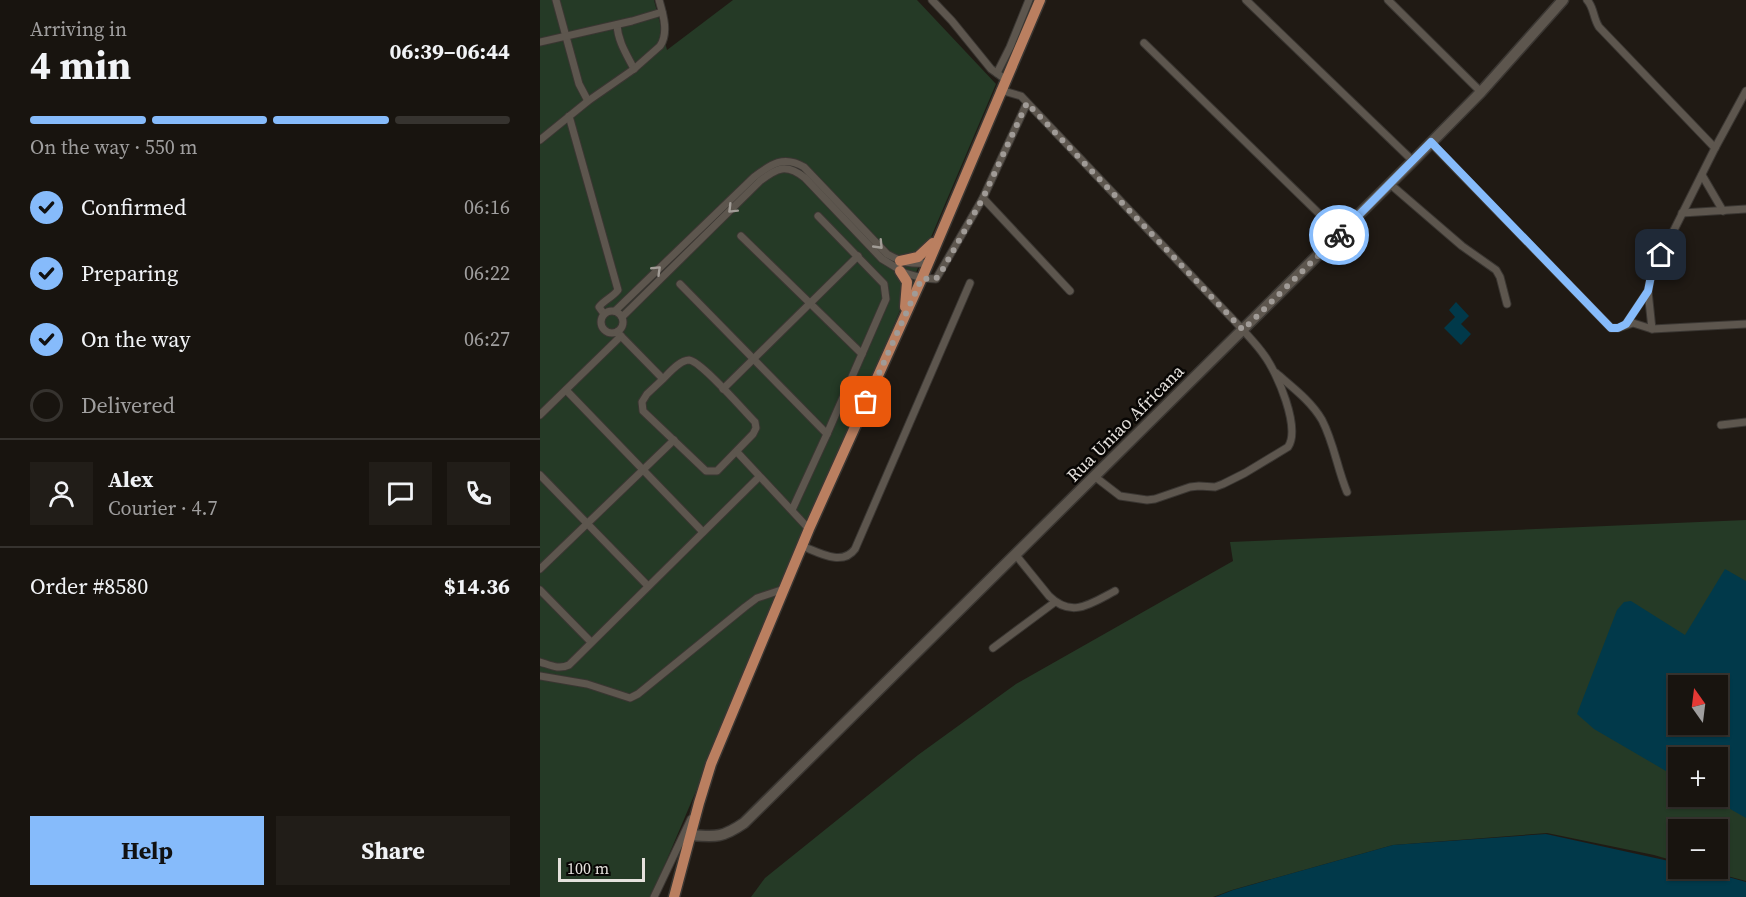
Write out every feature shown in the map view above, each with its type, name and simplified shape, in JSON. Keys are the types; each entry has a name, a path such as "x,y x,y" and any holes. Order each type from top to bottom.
{"main road":[{"path":"674,897 699,803 716,753 809,529 922,278 1000,90 1001,76 1040,0"},
{"name":"Rua Uniao Africana","path":"690,835 718,836 729,833 744,823 1413,161 1481,92 1563,0"},
{"path":"904,316 907,286 900,266 926,252 938,237"}],"street":[{"path":"556,0 579,84 588,101"},
{"path":"540,140 657,50 665,34 659,0"},
{"path":"932,0 1001,76"},
{"path":"1001,76 1029,0"},
{"path":"1246,0 1413,161"},
{"path":"1388,0 1481,92"},
{"path":"1587,0 1592,5 1593,17 1599,27 1715,148"},
{"path":"540,42 617,25 662,12"},
{"path":"617,25 622,46 634,69"},
{"path":"1144,43 1340,234"},
{"path":"1000,90 1021,96 1243,330 1264,354 1274,371 1290,417 1291,443 1288,447 1245,473 1215,487 1199,486 1163,498 1147,500 1120,496 1094,476"},
{"path":"1652,329 1648,291 1651,276 1746,91"},
{"path":"540,415 619,334 622,317 760,181 774,171 795,170 882,259 922,278 936,279 983,198 1027,103"},
{"path":"569,116 618,290 599,307 604,314"},
{"path":"1431,142 1611,328 1633,323 1652,329 1746,324"},
{"path":"663,379 619,334 610,333 601,328 600,320 604,314 615,311 769,165 782,161 794,161 804,168 900,266"},
{"path":"1702,175 1723,211"},
{"path":"1390,184 1462,246 1496,270 1507,304"},
{"path":"983,198 1070,291"},
{"path":"1682,213 1746,209"},
{"path":"792,510 886,299 884,284 818,216"},
{"path":"741,236 862,354"},
{"path":"723,389 858,256"},
{"path":"900,266 928,263"},
{"path":"802,546 838,559 848,556 855,549 970,283"},
{"path":"680,284 827,434"},
{"path":"1626,324 1648,291"},
{"path":"615,311 622,317"},
{"path":"691,360 697,363 723,389 755,422 756,428 737,452 717,471 706,471 643,411 642,402 647,394 683,361 691,360"},
{"path":"1274,371 1317,413 1328,433 1347,492"},
{"path":"566,390 703,532"},
{"path":"1721,425 1746,422"},
{"path":"540,569 674,440"},
{"path":"737,452 809,529"},
{"path":"540,475 648,586"},
{"path":"540,662 558,668 568,665 759,477"},
{"path":"1015,554 1055,602 1072,608 1084,608 1115,591"},
{"path":"540,676 587,684 630,698 638,694 757,598 784,589"},
{"path":"540,590 591,642"},
{"path":"993,648 1055,602"},
{"path":"654,897 699,803"}],"green space":[{"path":"540,0 654,0 667,50 733,0 917,0 996,84 651,897 540,897"},
{"path":"1746,520 1746,881 1728,876 1728,819 1668,819 1668,859 1547,833 1393,845 1213,897 751,897 765,878 918,755 1016,684 1233,561 1230,542"}],"water":[{"path":"1456,302 1469,316 1461,324 1471,334 1461,345 1444,328 1455,317 1449,310"},
{"path":"1725,569 1746,581 1746,818 1727,807 1728,747 1668,747 1668,772 1594,729 1577,714 1617,610 1624,602 1631,601 1685,635"},
{"path":"1546,834 1668,861 1668,879 1728,879 1728,877 1746,882 1746,897 1215,897 1393,845"}],"way so far":[{"path":"866,402 922,278 936,279 939,276 983,198 1027,103 1243,330 1339,235"}],"route":[{"path":"1339,235 1431,142 1611,328 1618,328 1626,324 1648,291 1651,276 1661,255"}]}
